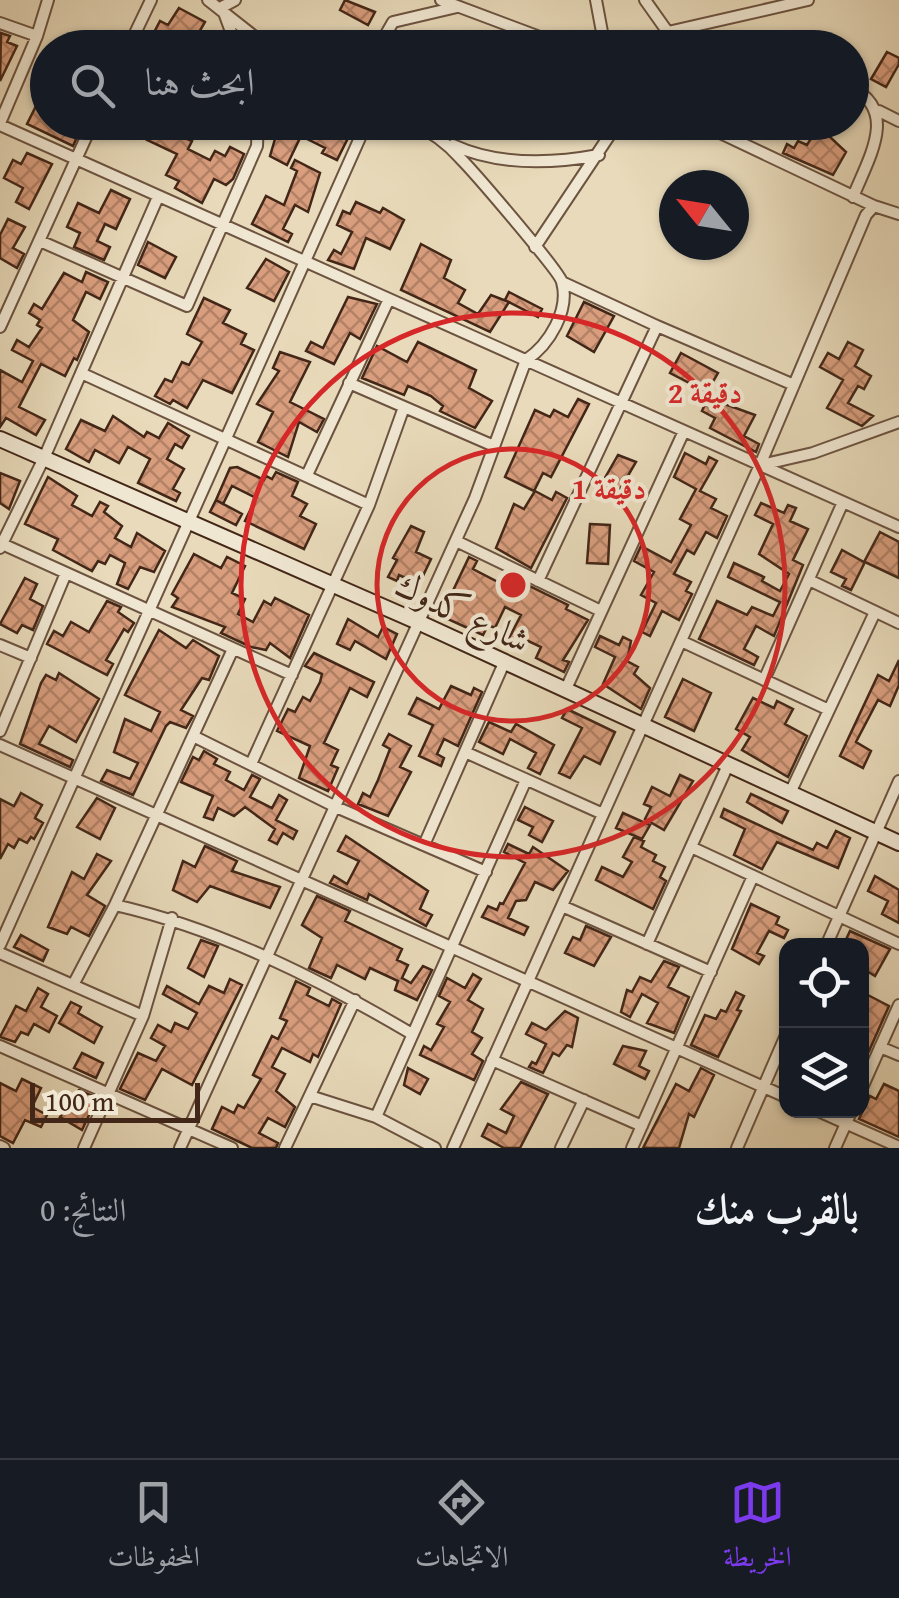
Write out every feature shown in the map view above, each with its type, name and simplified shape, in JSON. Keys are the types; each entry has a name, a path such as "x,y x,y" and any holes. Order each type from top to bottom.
{"street":[{"path":"39,30 48,0"},
{"path":"137,30 151,0"},
{"path":"208,0 222,6 249,30"},
{"path":"222,6 234,0"},
{"path":"441,0 521,30"},
{"path":"596,0 601,30"},
{"path":"645,0 667,30"},
{"path":"677,30 808,0"},
{"path":"222,6 231,30"},
{"path":"388,30 393,22 458,6"},
{"path":"0,23 30,34"},
{"path":"30,53 0,124 30,137"},
{"path":"869,97 879,111 899,122"},
{"path":"853,197 878,132 879,111"},
{"path":"36,140 899,527"},
{"path":"0,326 84,140"},
{"path":"40,241 187,306 257,140"},
{"path":"0,944 360,140"},
{"path":"441,140 460,158 562,282 794,385"},
{"path":"447,140 477,156 552,161 599,154"},
{"path":"535,247 607,140"},
{"path":"729,140 899,214"},
{"path":"158,197 44,458 1,545 292,675"},
{"path":"453,1148 874,206"},
{"path":"180,1148 456,540 526,360 539,351 562,312 562,282"},
{"path":"308,473 389,300"},
{"path":"538,581 657,326"},
{"path":"81,373 308,473 369,505"},
{"path":"349,383 494,446"},
{"path":"251,764 334,587 404,407"},
{"path":"760,465 813,453 899,422"},
{"path":"565,691 684,431"},
{"name":"شارع كدوك","path":"0,440 418,622 899,843"},
{"path":"764,680 843,502"},
{"path":"456,540 601,611"},
{"path":"0,731 66,574"},
{"path":"809,580 899,623"},
{"path":"790,793 875,612"},
{"path":"681,641 829,710"},
{"path":"0,645 31,658"},
{"path":"73,985 115,905 233,649"},
{"path":"424,845 504,663"},
{"path":"193,736 336,807 486,872"},
{"path":"0,746 779,1094"},
{"path":"465,752 603,814"},
{"path":"647,944 728,765"},
{"path":"376,1117 526,780"},
{"path":"829,938 899,781"},
{"path":"691,847 899,944"},
{"path":"632,1148 752,876"},
{"path":"115,905 172,918 265,958 355,1000 412,1034"},
{"path":"562,906 711,972"},
{"path":"84,1148 143,1016 172,918"},
{"path":"0,953 143,1016"},
{"path":"285,1148 355,1000"},
{"path":"869,1072 899,1005"},
{"path":"0,1046 232,1148"},
{"path":"880,1047 899,1055"},
{"path":"737,1148 779,1052"},
{"path":"492,1060 642,1126"},
{"path":"312,1097 376,1117 434,1148"},
{"path":"561,1148 584,1100"},
{"path":"833,1118 899,1148"},
{"path":"835,1148 849,1118"}],"building":[{"path":"345,0 375,12 368,25 340,10"},
{"path":"179,8 205,22 200,30 155,30 160,21 168,25"},
{"path":"1,33 10,36 7,42 17,46 0,81"},
{"path":"887,52 899,58 899,64 886,87 871,79"},
{"path":"147,140 190,140 188,149 210,160 215,151 225,156 230,147 244,154 233,179 226,185 214,179 202,203 175,188 179,181 166,175 177,154"},
{"path":"275,140 299,140 287,165 270,156"},
{"path":"309,140 347,140 337,160 322,153 325,148"},
{"path":"810,140 833,140 846,152 833,175 783,153 787,144 794,148 798,141 807,145"},
{"path":"27,153 52,164 29,209 16,202 23,188 4,178 13,160 21,164"},
{"path":"295,160 320,173 308,212 295,205 283,229 292,234 288,242 252,224 266,196 284,205 297,171 291,168"},
{"path":"111,190 130,199 116,229 105,224 97,241 110,247 104,260 74,247 80,233 67,227 78,203 99,213"},
{"path":"356,202 380,213 383,208 404,220 390,249 366,238 354,269 328,260 334,250 341,254 352,232 337,225 343,211 350,214"},
{"path":"8,219 25,227 13,248 24,254 17,268 0,258 0,235"},
{"path":"148,242 176,257 165,278 138,265"},
{"path":"421,244 451,260 444,278 465,290 458,303 478,314 491,295 509,302 490,332 401,290"},
{"path":"266,259 289,272 274,301 247,288"},
{"path":"86,272 108,282 100,299 86,292 73,320 89,332 77,360 74,358 65,376 41,364 19,407 45,420 36,435 6,418 0,427 0,370 22,382 33,361 12,350 17,340 29,347 42,328 37,325 40,320 29,313 34,304 42,309 64,273 82,282"},
{"path":"509,292 542,309 538,317 505,300"},
{"path":"348,297 377,304 360,339 350,333 334,364 306,351 311,342 323,348"},
{"path":"204,298 230,310 223,323 246,334 241,344 254,350 232,393 203,380 187,408 173,400 170,404 155,396 165,379 172,382 182,362 189,365 202,342 187,334"},
{"path":"584,302 614,316 594,352 567,336"},
{"path":"418,342 476,370 469,388 492,401 475,428 440,411 443,406 431,396 408,386 404,395 362,378 377,346 407,362"},
{"path":"848,342 863,350 855,366 871,376 864,389 858,386 848,403 873,416 862,426 827,408 843,380 820,367 828,353 839,359"},
{"path":"280,352 310,362 290,402 324,419 317,432 299,422 288,457 258,442 273,412 257,404 279,371 273,368"},
{"path":"681,353 718,373 707,392 670,373"},
{"path":"708,398 755,415 744,436 759,444 756,452 710,428 715,418 702,411"},
{"path":"578,399 589,404 551,477 543,473 534,491 505,477 535,410 550,417 554,410 568,417"},
{"path":"113,416 144,437 147,432 159,438 168,423 189,436 182,448 175,444 167,459 184,469 173,489 180,493 176,501 138,483 150,459 128,447 119,463 95,450 89,462 66,449 81,420 105,431"},
{"path":"685,453 706,464 709,457 717,461 700,491 716,499 711,508 727,516 717,538 706,532 694,554 687,550 674,574 691,582 686,591 692,594 679,620 662,611 650,636 642,632 656,603 641,595 654,572 634,561 641,546 671,562 691,525 680,519 696,489 674,477"},
{"path":"618,455 636,462 618,493 602,483"},
{"path":"237,467 264,480 266,476 272,479 276,472 298,482 292,496 307,504 300,516 316,524 304,549 245,521 256,498 232,486 223,504 216,500 230,468"},
{"path":"0,473 20,481 9,509 0,503"},
{"path":"48,477 77,496 72,505 92,516 100,502 108,506 104,512 122,526 115,538 131,547 137,533 165,551 154,572 140,567 128,589 117,584 125,563 110,555 105,564 98,561 92,571 53,550 58,539 25,524"},
{"path":"535,491 552,500 556,492 567,498 531,568 496,548 514,504 524,509"},
{"path":"216,500 242,514 236,525 210,512"},
{"path":"761,503 784,513 788,505 796,508 790,521 808,529 793,560 803,565 774,636 756,626 744,649 758,657 754,665 699,639 717,601 747,615 752,607 773,616 780,602 728,577 734,563 764,577 762,581 780,591 789,574 759,554 773,524 755,515"},
{"path":"590,524 610,525 608,564 587,563"},
{"path":"411,526 424,532 416,552 431,559 419,584 399,575 397,581 388,577 397,560 393,558"},
{"path":"880,532 899,542 899,578 865,562 851,590 842,586 846,579 831,572 842,550 864,562"},
{"path":"194,554 221,568 227,557 245,566 232,593 245,599 238,614 253,622 264,601 271,605 275,598 309,615 290,658 270,643 266,650 251,647 221,633 225,627 172,607 178,598 172,594"},
{"path":"469,557 477,561 473,569 500,583 511,577 568,605 566,609 588,620 563,660 569,662 564,672 536,658 541,647 520,637 514,649 506,644 521,615 505,607 495,628 488,625 483,635 441,616"},
{"path":"25,578 37,584 30,599 43,606 33,630 22,625 17,633 0,624"},
{"path":"107,601 121,607 118,612 134,623 128,632 124,629 106,660 113,664 107,675 47,644 54,631 63,636 71,622 89,632"},
{"path":"348,619 378,637 383,627 397,634 386,659 355,641 350,650 337,644"},
{"path":"159,630 186,648 193,640 219,656 209,680 202,678 181,710 193,716 186,728 170,722 166,726 133,795 101,781 107,770 130,779 138,763 114,752 125,719 151,731 160,712 125,695"},
{"path":"600,636 619,645 623,637 631,641 627,661 638,667 634,674 650,688 641,709 603,684 615,657 595,647"},
{"path":"314,653 374,682 367,697 350,688 324,743 338,750 331,765 338,768 328,791 299,778 310,746 277,731 288,709 295,712 303,697 310,701 320,682 322,674 305,666"},
{"path":"899,660 899,685 890,706 878,700 856,742 871,751 863,768 840,756 878,675 889,681"},
{"path":"59,673 99,699 76,742 49,726 39,744 73,760 70,767 20,744 41,683 46,675 56,680"},
{"path":"683,679 711,693 694,731 665,717"},
{"path":"451,686 471,695 474,688 482,692 458,746 444,739 437,754 444,758 441,766 419,756 433,725 409,714 417,698 439,709"},
{"path":"753,698 774,708 777,701 793,709 785,724 807,736 788,777 742,750 750,737 736,729"},
{"path":"567,709 615,732 600,764 584,756 570,778 559,773 582,728 562,718"},
{"path":"489,722 511,732 516,724 554,745 540,774 528,768 536,753 510,739 503,754 479,742"},
{"path":"389,734 411,746 400,767 411,772 388,816 358,804 363,793 370,797 378,780 390,749 383,745"},
{"path":"204,751 217,759 214,764 230,772 226,780 244,790 252,775 260,779 250,797 272,808 279,795 287,800 276,820 297,831 293,839 283,833 277,844 269,840 275,829 245,807 234,816 218,808 213,820 204,817 213,796 181,782 193,757 199,760"},
{"path":"680,775 693,781 664,830 645,819 651,807 644,804 652,787 670,796"},
{"path":"21,793 42,805 35,818 43,823 34,839 31,837 27,843 19,839 14,848 8,844 0,859 0,799 14,806"},
{"path":"751,794 788,811 782,823 747,802"},
{"path":"97,798 115,808 100,839 77,827"},
{"path":"525,807 553,821 542,842 529,835 533,827 518,820"},
{"path":"724,809 813,850 817,843 827,848 836,831 850,838 838,868 777,842 762,869 734,855 745,829 721,817"},
{"path":"623,813 650,825 642,839 616,828"},
{"path":"346,836 428,891 420,909 432,915 426,926 369,894 367,900 330,883 334,876 347,884 359,861 338,851"},
{"path":"634,837 644,841 641,847 656,855 653,861 665,867 660,877 666,881 653,909 596,880 602,867 623,877 632,862 623,857"},
{"path":"508,844 529,854 533,847 568,871 553,890 535,882 526,900 516,901 508,918 528,927 524,935 482,917 488,906 497,910 503,904 525,863 504,852"},
{"path":"205,846 237,861 232,871 280,887 270,908 210,886 197,902 173,890 183,861 195,867"},
{"path":"97,854 111,861 87,895 105,906 89,936 71,927 67,934 48,927 72,872 84,879"},
{"path":"875,876 899,890 899,923 882,914 888,901 868,891"},
{"path":"317,896 350,911 345,921 402,949 397,960 408,965 402,978 411,983 423,966 432,970 417,1000 395,990 398,981 370,968 365,979 337,965 331,978 309,968 322,938 302,925"},
{"path":"751,904 779,917 776,924 788,930 784,938 769,931 757,953 764,956 759,964 732,949"},
{"path":"586,926 611,937 594,966 565,953 573,937 580,940"},
{"path":"850,931 866,938 847,938"},
{"path":"21,935 48,950 43,961 14,947"},
{"path":"201,940 218,946 204,977 188,968"},
{"path":"869,940 890,949 875,976 869,972"},
{"path":"664,961 679,967 668,987 689,997 674,1033 647,1023 658,1003 642,994 630,1017 621,1012 627,990 632,992 640,977 651,982"},
{"path":"473,974 481,979 468,1000 483,1009 472,1032 482,1038 472,1054 483,1061 474,1080 420,1055 424,1046 431,1050 444,1027 437,1024 450,1002 439,996 447,978 465,988"},
{"path":"230,979 242,985 192,1085 162,1069 145,1100 120,1089 138,1053 156,1061 165,1046 151,1038 158,1025 171,1032 175,1023 188,1029 197,1013 163,994 167,986 199,1004 209,986 224,993"},
{"path":"296,981 310,988 307,995 329,1006 332,999 341,1004 318,1057 313,1054 310,1062 282,1048 272,1067 285,1074 276,1091 295,1107 285,1127 268,1118 259,1133 278,1143 276,1148 252,1148 212,1129 222,1107 234,1113 238,1105 244,1108 261,1079 253,1075 272,1036 278,1039 287,1021 280,1018"},
{"path":"38,988 48,994 41,1007 57,1016 49,1032 34,1024 28,1035 21,1032 15,1042 0,1037 16,1006 26,1011"},
{"path":"736,992 744,996 737,1010 741,1011 718,1057 691,1045 705,1015 716,1019 721,1010 726,1012"},
{"path":"869,996 889,1006 869,1051"},
{"path":"71,1002 81,1007 78,1013 102,1027 94,1043 59,1023"},
{"path":"565,1011 578,1018 572,1047 567,1045 559,1056 553,1053 543,1073 529,1067 532,1062 536,1064 546,1044 526,1034 532,1023 546,1030"},
{"path":"623,1046 646,1051 639,1066 649,1071 645,1079 614,1064"},
{"path":"82,1053 103,1063 96,1078 74,1068"},
{"path":"408,1068 428,1079 420,1094 404,1085"},
{"path":"701,1068 714,1075 694,1117 689,1114 679,1148 643,1148 676,1084 689,1091"},
{"path":"22,1079 41,1088 32,1107 47,1115 41,1127 25,1120 13,1143 0,1136 0,1083 16,1091"},
{"path":"521,1082 548,1094 520,1148 504,1148 482,1136 488,1124 506,1133 514,1116 501,1109"},
{"path":"884,1084 899,1091 899,1137 859,1119 869,1118 869,1098 876,1099"},
{"path":"79,1090 97,1098 82,1130 60,1117"}]}
